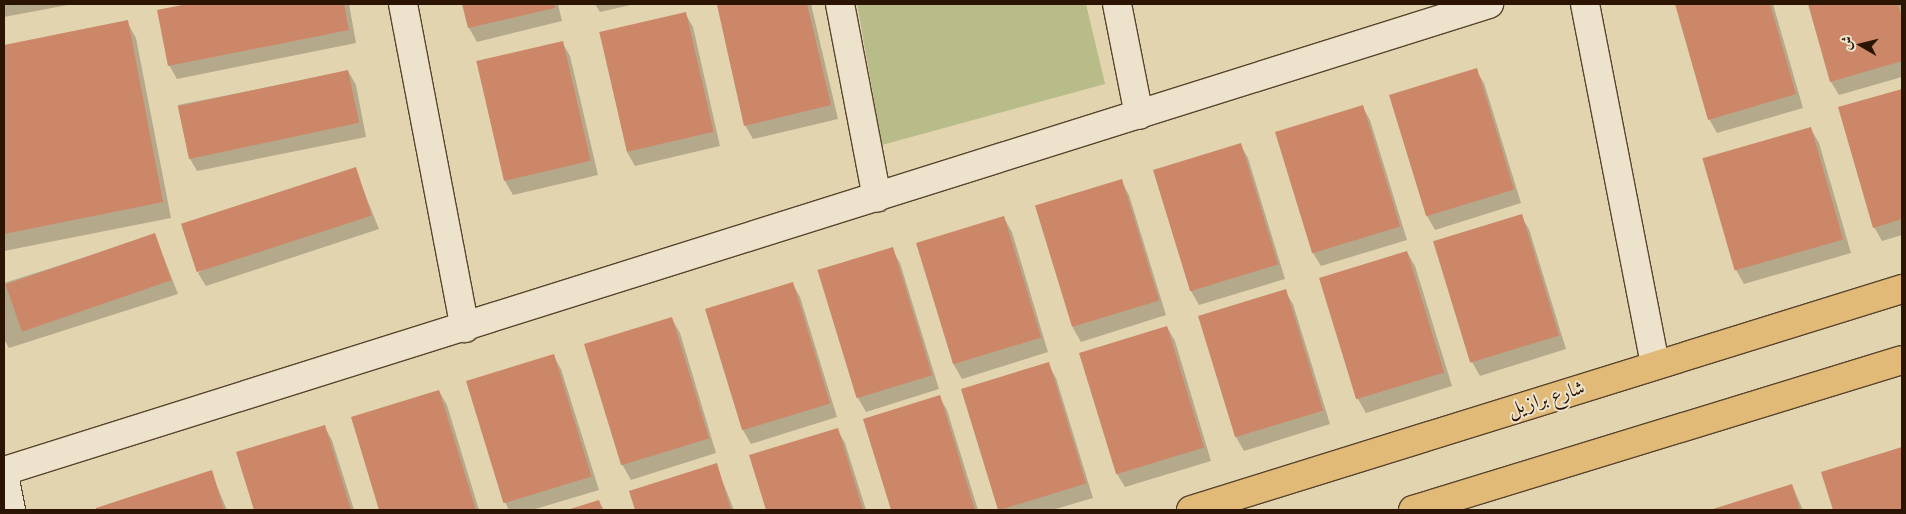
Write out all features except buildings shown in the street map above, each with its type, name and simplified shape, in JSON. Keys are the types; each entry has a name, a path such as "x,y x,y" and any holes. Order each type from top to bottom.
{"highway":[{"name":"شارع برازيل","path":"1191,510 1655,364 1902,289"},
{"path":"1413,510 1902,360"}],"street":[{"path":"403,4 465,328"},
{"path":"840,4 877,198"},
{"path":"1117,4 1139,115"},
{"path":"12,510 4,473 1489,4"},
{"path":"1586,4 1655,364"}],"green space":[{"path":"857,4 1086,4 1105,84 882,145"}]}
